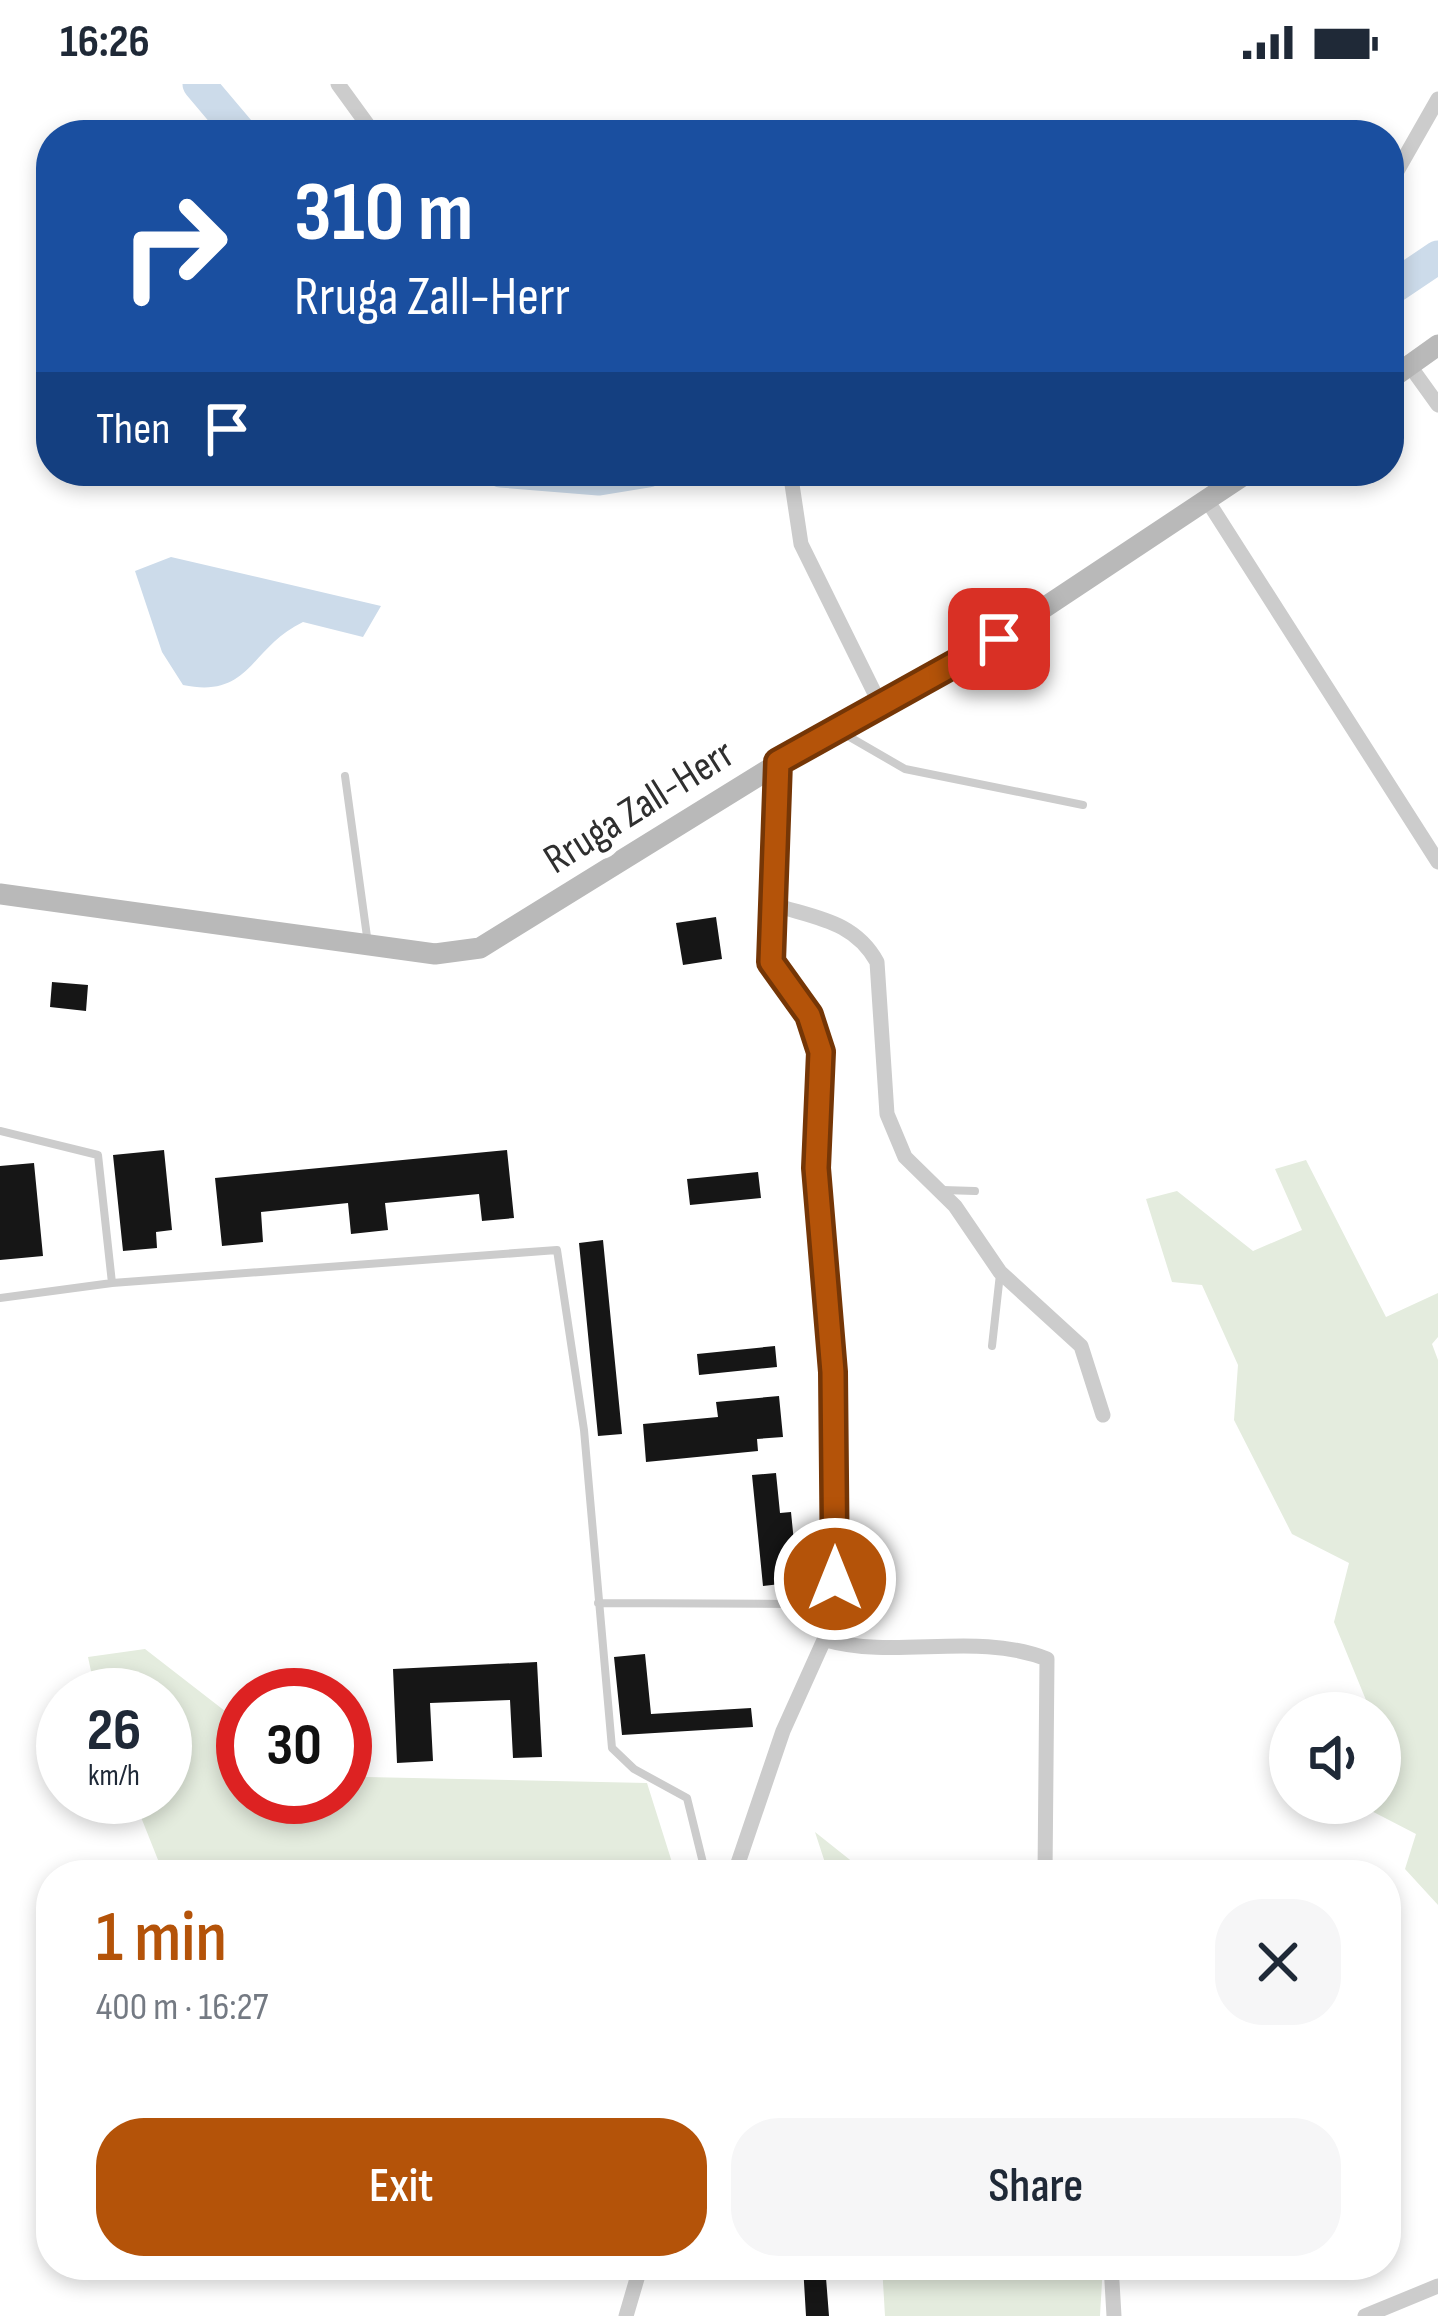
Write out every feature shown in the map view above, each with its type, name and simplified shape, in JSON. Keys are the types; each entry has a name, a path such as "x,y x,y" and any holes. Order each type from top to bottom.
{"main road":[{"path":"1404,370 1438,345"},
{"name":"Rruga Zall-Herr","path":"0,894 434,954 480,949 834,728 961,663 1228,486"}],"street":[{"path":"338,84 364,120"},
{"path":"1404,159 1438,99"},
{"path":"1410,366 1438,405"},
{"path":"792,486 801,544 880,704"},
{"path":"1207,500 1438,862"},
{"path":"739,1860 783,1731 833,1620 835,1579 833,1372 816,1168 821,1052 809,1015 771,962 778,762"},
{"path":"772,904 838,924 868,946 877,962 893,1137 905,1156 942,1190 1000,1272 1081,1346 1103,1415"},
{"path":"826,1640 877,1650 920,1643 970,1646 1047,1659 1045,1860"},
{"path":"626,2316 636,2280"},
{"path":"1112,2280 1114,2316"},
{"path":"1365,2316 1438,2285"}],"lane":[{"path":"834,728 904,769 1083,805"},
{"path":"345,776 368,946"},
{"path":"0,1131 98,1155 112,1283"},
{"path":"942,1190 975,1191"},
{"path":"0,1298 112,1283 557,1250 584,1430 614,1754 686,1798 702,1860"},
{"path":"992,1346 1000,1272"},
{"path":"598,1603 790,1604 835,1579"},
{"path":"790,1604 826,1640"}],"shaded area":[{"path":"1306,1160 1386,1317 1438,1293 1438,1337 1432,1344 1438,1360 1438,1905 1405,1869 1416,1834 1397,1824 1401,1824 1401,1692 1363,1692 1334,1622 1349,1563 1292,1534 1234,1420 1238,1365 1202,1285 1172,1282 1146,1199 1177,1191 1253,1251 1302,1230 1275,1169"},
{"path":"145,1649 170,1668 90,1668 88,1657"},
{"path":"192,1685 216,1704 216,1824 372,1824 372,1777 647,1783 671,1860 158,1860 144,1824 192,1824"},
{"path":"815,1832 850,1860 824,1860"},
{"path":"883,2280 1102,2280 1100,2316 885,2316"}],"water":[{"path":"171,557 381,606 363,637 303,622 237,678 223,685 183,685 162,652 135,571"}],"building":[{"path":"716,917 722,959 683,965 676,923"},
{"path":"52,982 88,985 86,1011 50,1007"},
{"path":"164,1150 172,1230 156,1232 157,1248 123,1251 113,1155"},
{"path":"507,1150 514,1218 482,1221 479,1194 385,1203 388,1230 351,1234 348,1203 261,1212 263,1242 222,1246 215,1178"},
{"path":"34,1163 43,1256 0,1260 0,1166"},
{"path":"758,1172 761,1198 690,1205 687,1179"},
{"path":"603,1240 622,1434 598,1436 579,1243"},
{"path":"775,1346 777,1367 699,1375 697,1354"},
{"path":"779,1396 783,1437 757,1439 758,1451 646,1462 643,1424 718,1417 716,1402"},
{"path":"776,1473 780,1513 791,1512 798,1582 763,1586 752,1475"},
{"path":"645,1654 651,1714 751,1708 753,1727 622,1735 614,1657"},
{"path":"537,1662 542,1757 513,1758 510,1700 430,1703 433,1761 397,1763 393,1669"},
{"path":"804,2280 826,2280 829,2316 806,2316"}],"waterway":[{"path":"199,84 229,120"},
{"path":"1404,280 1438,257"}],"route":[{"path":"835,1579 833,1372 816,1168 821,1052 809,1015 778,978 771,962 778,762 999,639"}]}
